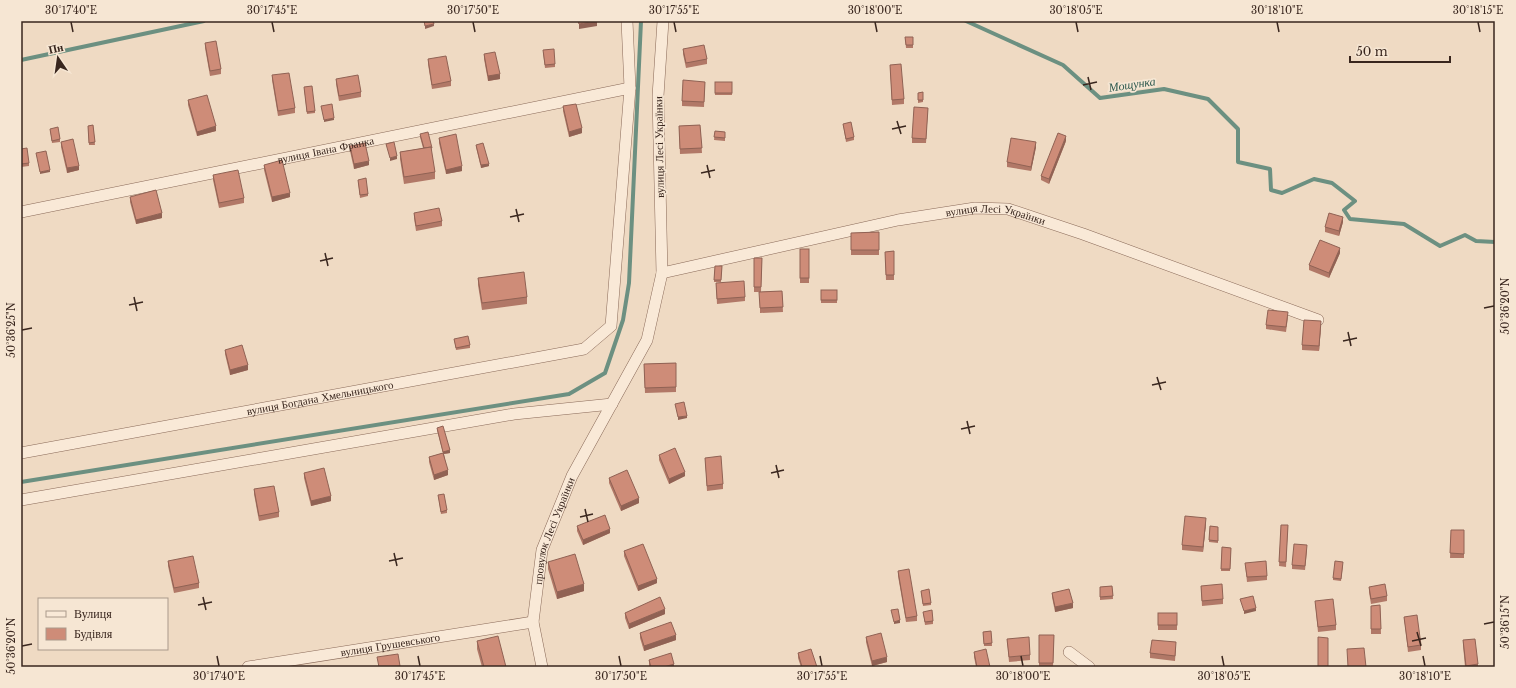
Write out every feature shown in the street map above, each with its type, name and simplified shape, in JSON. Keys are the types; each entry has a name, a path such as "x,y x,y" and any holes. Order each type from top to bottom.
{"street":[{"path":"627,21 630,88"},
{"name":"вулиця Лесі Українки","path":"612,404 647,340 662,273 658,96 663,21"},
{"name":"вулиця Івана Франка","path":"21,212 630,88"},
{"name":"вулиця Богдана Хмельницького","path":"21,453 584,349 611,326 630,88"},
{"name":"вулиця Лесі Українки","path":"662,273 898,220 975,208 1008,209 1083,234 1318,320"},
{"path":"21,500 514,414 612,404"},
{"name":"провулок Лесі Українки","path":"542,667 533,622 542,550 572,476 612,404"},
{"name":"вулиця Грушевського","path":"248,667 533,622"},
{"path":"1069,652 1089,667"}],"building":[{"path":"424,21 433,21 434,24 425,26"},
{"path":"578,21 596,21 579,24"},
{"path":"905,37 913,37 913,45 906,45"},
{"path":"216,41 221,69 210,71 205,43"},
{"path":"704,45 707,59 686,63 683,49"},
{"path":"554,49 555,64 545,65 543,50"},
{"path":"495,52 500,74 488,76 484,54"},
{"path":"446,56 451,81 432,85 428,59"},
{"path":"901,64 904,99 892,100 890,65"},
{"path":"289,73 295,108 278,111 272,75"},
{"path":"358,75 361,92 339,96 336,79"},
{"path":"683,80 705,82 704,102 682,101"},
{"path":"715,82 732,82 732,93 715,93"},
{"path":"312,86 315,111 307,112 304,87"},
{"path":"923,92 923,100 918,100 918,93"},
{"path":"207,95 216,126 197,132 188,100"},
{"path":"332,104 334,118 324,120 321,106"},
{"path":"576,104 582,128 569,132 563,106"},
{"path":"914,107 928,108 926,139 912,138"},
{"path":"851,122 854,137 846,139 843,124"},
{"path":"93,125 95,142 89,143 88,126"},
{"path":"700,125 702,148 680,149 679,126"},
{"path":"58,127 60,139 52,141 50,129"},
{"path":"715,131 725,132 725,138 714,137"},
{"path":"428,132 432,148 424,148 420,134"},
{"path":"1058,133 1066,136 1049,179 1041,176"},
{"path":"456,134 462,166 446,170 439,138"},
{"path":"1011,138 1036,142 1031,167 1007,162"},
{"path":"73,139 79,166 67,168 61,142"},
{"path":"394,142 397,156 390,158 386,144"},
{"path":"365,143 369,161 354,164 350,146"},
{"path":"483,143 489,164 481,165 476,145"},
{"path":"431,147 435,172 404,177 400,152"},
{"path":"27,148 29,163 21,164 21,149"},
{"path":"46,151 50,170 40,172 36,153"},
{"path":"282,160 290,193 272,197 264,165"},
{"path":"238,170 244,198 219,203 213,175"},
{"path":"366,178 368,194 360,195 358,180"},
{"path":"156,190 162,213 136,220 130,197"},
{"path":"439,208 442,221 416,226 414,213"},
{"path":"1329,213 1343,217 1339,231 1325,227"},
{"path":"879,232 879,250 851,250 851,233"},
{"path":"1320,240 1340,248 1329,273 1309,265"},
{"path":"800,249 809,249 809,278 800,278"},
{"path":"894,251 894,275 886,275 885,252"},
{"path":"754,258 762,258 761,287 754,287"},
{"path":"715,266 722,266 721,280 714,280"},
{"path":"524,272 527,297 482,303 478,278"},
{"path":"744,281 745,297 717,299 716,283"},
{"path":"821,290 837,290 837,300 821,300"},
{"path":"782,291 783,307 760,308 759,292"},
{"path":"1268,310 1288,312 1286,327 1266,325"},
{"path":"1304,320 1321,321 1319,346 1302,345"},
{"path":"468,336 470,345 456,348 454,339"},
{"path":"242,345 248,365 230,370 225,350"},
{"path":"676,363 676,387 645,388 644,364"},
{"path":"684,402 687,416 678,417 675,404"},
{"path":"443,426 450,450 443,452 437,428"},
{"path":"675,448 685,472 669,479 659,455"},
{"path":"443,453 448,470 434,475 429,457"},
{"path":"721,456 723,484 707,486 705,458"},
{"path":"324,468 331,496 311,501 304,473"},
{"path":"627,470 639,498 621,506 609,478"},
{"path":"274,486 279,512 259,516 254,489"},
{"path":"444,494 447,510 441,512 438,495"},
{"path":"605,515 610,529 583,540 577,526"},
{"path":"1185,516 1206,518 1203,547 1182,545"},
{"path":"1281,525 1288,525 1286,562 1279,562"},
{"path":"1210,526 1218,527 1218,541 1209,540"},
{"path":"1451,530 1464,530 1464,554 1450,553"},
{"path":"643,544 657,579 638,586 624,551"},
{"path":"1294,544 1307,545 1305,566 1292,565"},
{"path":"1222,547 1231,548 1230,569 1221,569"},
{"path":"575,554 584,584 557,592 548,562"},
{"path":"193,556 199,583 174,588 168,561"},
{"path":"1266,561 1267,576 1247,577 1245,563"},
{"path":"1335,561 1343,562 1341,579 1333,578"},
{"path":"909,569 917,616 906,618 898,571"},
{"path":"1222,584 1223,599 1202,601 1201,586"},
{"path":"1385,584 1387,596 1371,599 1369,587"},
{"path":"1112,586 1113,596 1100,597 1100,587"},
{"path":"929,589 931,603 923,604 921,591"},
{"path":"1069,589 1073,603 1055,607 1052,593"},
{"path":"1253,596 1256,608 1244,611 1240,599"},
{"path":"660,597 665,609 629,624 625,613"},
{"path":"1333,599 1336,625 1318,627 1315,601"},
{"path":"1380,605 1381,629 1371,629 1371,606"},
{"path":"898,609 900,620 894,622 891,610"},
{"path":"932,610 933,621 925,622 923,612"},
{"path":"1158,613 1177,613 1177,625 1158,625"},
{"path":"1417,615 1421,645 1408,647 1404,617"},
{"path":"671,622 676,635 644,646 640,633"},
{"path":"991,631 992,643 984,644 983,632"},
{"path":"881,633 887,657 872,661 866,637"},
{"path":"1039,635 1054,635 1053,663 1039,663"},
{"path":"498,636 506,667 484,667 477,641"},
{"path":"1029,637 1030,655 1009,657 1007,639"},
{"path":"1318,637 1328,638 1328,667 1318,667"},
{"path":"1475,639 1478,664 1466,666 1463,640"},
{"path":"1152,640 1176,642 1175,656 1150,653"},
{"path":"1364,648 1366,667 1348,667 1347,649"},
{"path":"811,649 817,667 802,667 798,653"},
{"path":"986,649 990,667 977,667 974,652"},
{"path":"671,653 674,664 664,667 651,667 649,660"},
{"path":"398,654 400,666 379,667 377,657"}],"waterway":[{"name":"Мощунка","path":"21,60 204,21"},
{"path":"21,482 569,394 605,373 623,320 629,283 641,21"},
{"name":"Мощунка","path":"966,21 1063,65 1100,98 1164,89 1208,99 1238,129 1238,162 1270,169 1271,190 1282,193 1314,179 1332,183 1355,201 1344,210 1350,219 1404,224 1440,246 1465,235 1476,241 1495,242"}]}
